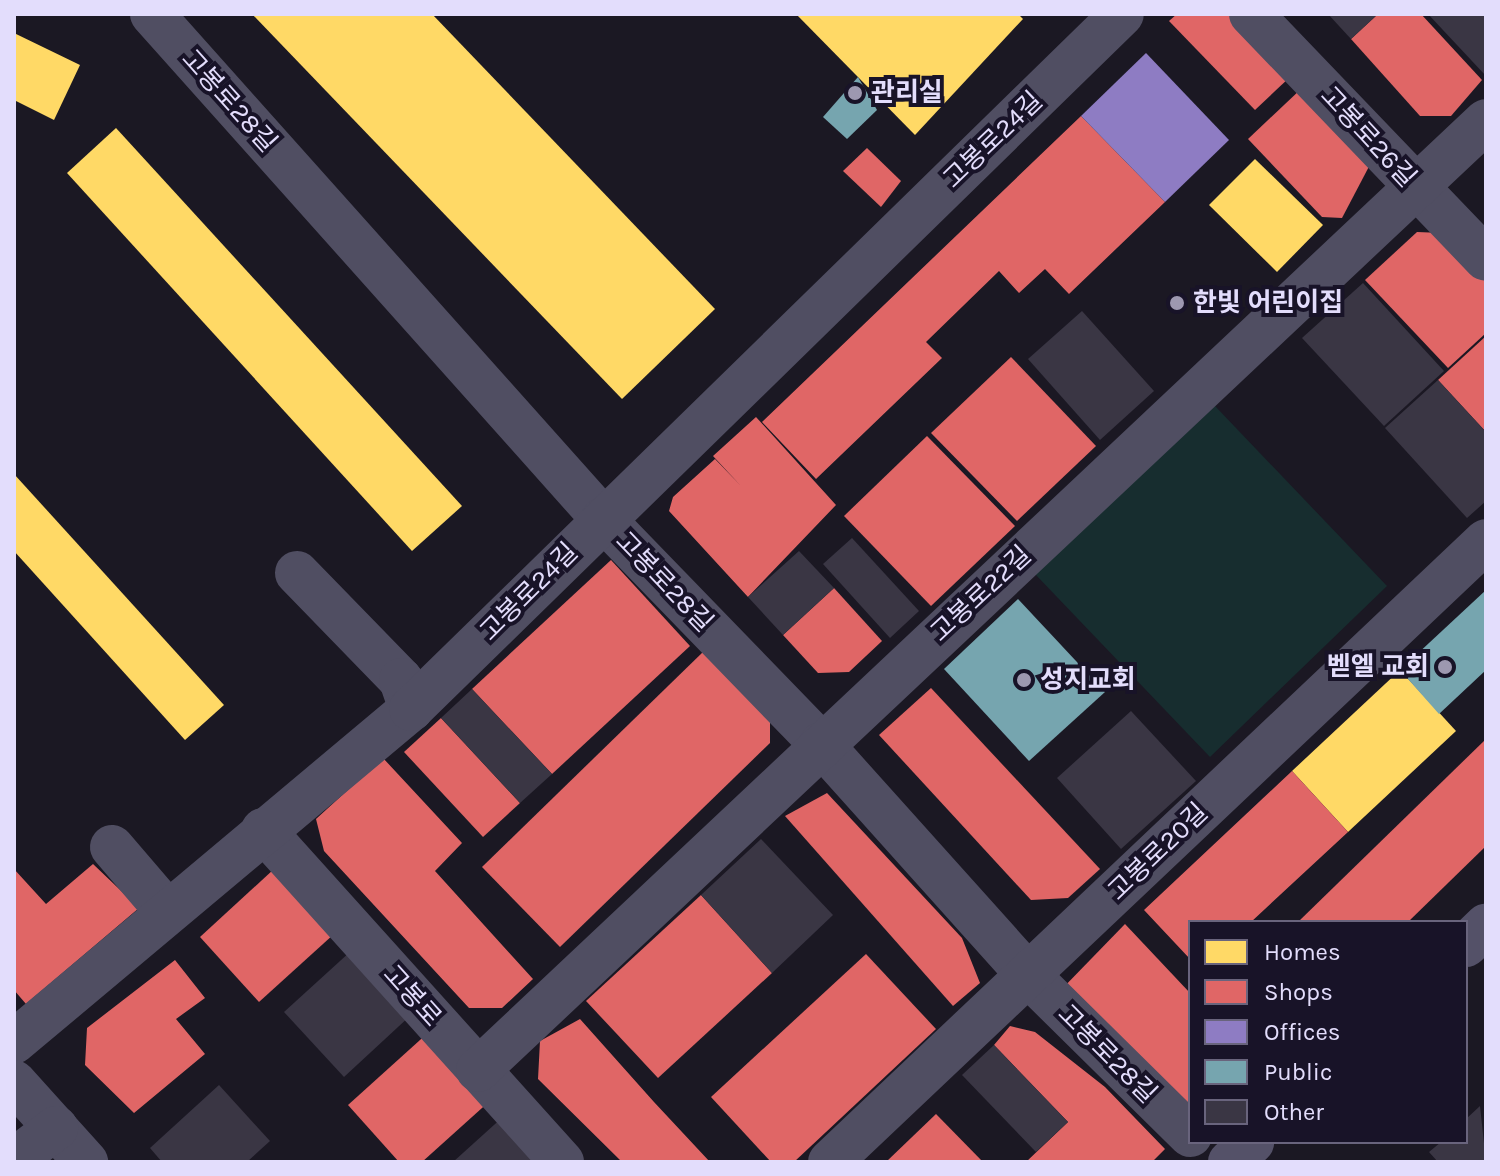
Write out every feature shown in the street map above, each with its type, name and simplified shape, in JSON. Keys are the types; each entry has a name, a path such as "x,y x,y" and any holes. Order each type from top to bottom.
{"street":[{"name":"고봉로28길","path":"152,14 603,519 821,744 1028,975 1188,1133"},
{"name":"고봉로24길","path":"14,1042 166,910 411,709 1122,14"},
{"name":"고봉로26길","path":"1251,14 1486,259"},
{"name":"고봉로22길","path":"478,1070 1486,121"},
{"name":"고봉로20길","path":"830,1162 1486,541"},
{"path":"297,573 401,680 411,709"},
{"name":"고봉로","path":"263,830 562,1162"},
{"path":"112,847 166,910"},
{"path":"1468,943 1486,926"},
{"path":"14,1160 29,1107 86,1162"},
{"path":"1199,1144 1217,1162"},
{"path":"1230,1162 1250,1144"}],"green space":[{"path":"1215,406 1387,586 1210,757 1035,574"}],"building: Homes":[{"path":"252,14 432,14 715,309 622,399"},
{"path":"796,14 1018,14 1023,19 915,135"},
{"path":"14,33 80,65 54,120 14,100"},
{"path":"116,128 462,506 412,551 67,173"},
{"path":"1255,159 1323,225 1277,272 1209,205"},
{"path":"14,474 224,705 185,740 14,551"},
{"path":"1400,670 1456,731 1348,832 1292,771"}],"building: Shops":[{"path":"1177,14 1232,14 1290,77 1255,110 1169,21"},
{"path":"1378,14 1421,14 1482,80 1451,116 1420,116 1351,39"},
{"path":"1302,88 1374,157 1342,218 1322,217 1248,139"},
{"path":"1081,116 1165,202 1069,294 1045,269 1019,293 999,271 926,342 942,358 816,479 762,422"},
{"path":"867,148 901,181 881,207 843,171"},
{"path":"1417,232 1442,233 1486,281 1486,333 1448,368 1365,280"},
{"path":"1486,336 1486,432 1438,380"},
{"path":"1011,357 1096,446 1017,521 931,433"},
{"path":"756,417 836,505 748,597 669,511 673,497 715,459 741,486 713,456"},
{"path":"927,436 1015,526 931,606 844,516"},
{"path":"611,560 690,646 552,774 472,689"},
{"path":"834,588 882,641 849,672 818,673 783,635"},
{"path":"704,651 770,720 770,743 560,947 482,867"},
{"path":"931,688 1100,869 1068,898 1031,900 879,735"},
{"path":"441,718 520,803 483,837 404,752"},
{"path":"1486,739 1486,846 1410,920 1300,920"},
{"path":"383,758 462,843 435,871 533,979 502,1008 469,1008 324,851 316,819"},
{"path":"1292,771 1348,832 1253,920 1188,920 1188,957 1144,910"},
{"path":"827,793 962,938 980,983 953,1006 785,816"},
{"path":"93,864 139,908 26,1004 14,990 14,869 46,904"},
{"path":"274,869 334,934 259,1002 200,937"},
{"path":"701,895 772,973 658,1078 586,1001"},
{"path":"1125,924 1188,991 1188,1118 1058,993"},
{"path":"866,954 936,1029 794,1162 771,1162 711,1097"},
{"path":"175,960 205,998 176,1019 205,1054 134,1113 85,1065 87,1028"},
{"path":"580,1019 710,1162 622,1162 538,1079 540,1041"},
{"path":"1010,1026 1035,1032 1105,1087 1165,1149 1152,1162 1026,1162 1068,1122 994,1045"},
{"path":"430,1031 492,1099 422,1162 399,1162 348,1105"},
{"path":"936,1114 983,1162 886,1162"}],"building: Offices":[{"path":"1146,53 1229,140 1165,202 1081,116"}],"building: Public":[{"name":"관리실","path":"858,77 877,110 847,139 823,117"},
{"name":"벧엘 교회","path":"1486,590 1486,670 1439,714 1400,670"},
{"name":"성지교회","path":"1018,599 1105,692 1029,761 944,669"}],"building: Other":[{"path":"1328,14 1378,14 1351,39"},
{"path":"1428,14 1486,14 1486,76"},
{"path":"1363,283 1444,371 1384,426 1302,338"},
{"path":"1082,311 1154,391 1100,440 1028,359"},
{"path":"1438,380 1486,432 1486,501 1467,518 1385,428"},
{"path":"852,538 919,611 890,638 823,564"},
{"path":"799,551 834,588 783,635 748,597"},
{"path":"472,689 552,774 520,803 441,718"},
{"path":"1131,711 1196,781 1121,849 1057,778"},
{"path":"761,839 833,915 772,973 701,895"},
{"path":"351,951 411,1015 344,1077 284,1012"},
{"path":"994,1045 1068,1122 1036,1152 962,1075"},
{"path":"219,1085 270,1141 247,1162 162,1162 150,1148"},
{"path":"1480,1106 1486,1162 1438,1162 1429,1152 1439,1144 1468,1144 1468,1117"},
{"path":"505,1115 549,1162 453,1162"}],"place":[{"name":"관리실","path":"855,93"},
{"name":"한빛 어린이집","path":"1177,303"},
{"name":"벧엘 교회","path":"1445,667"},
{"name":"성지교회","path":"1024,680"}]}
